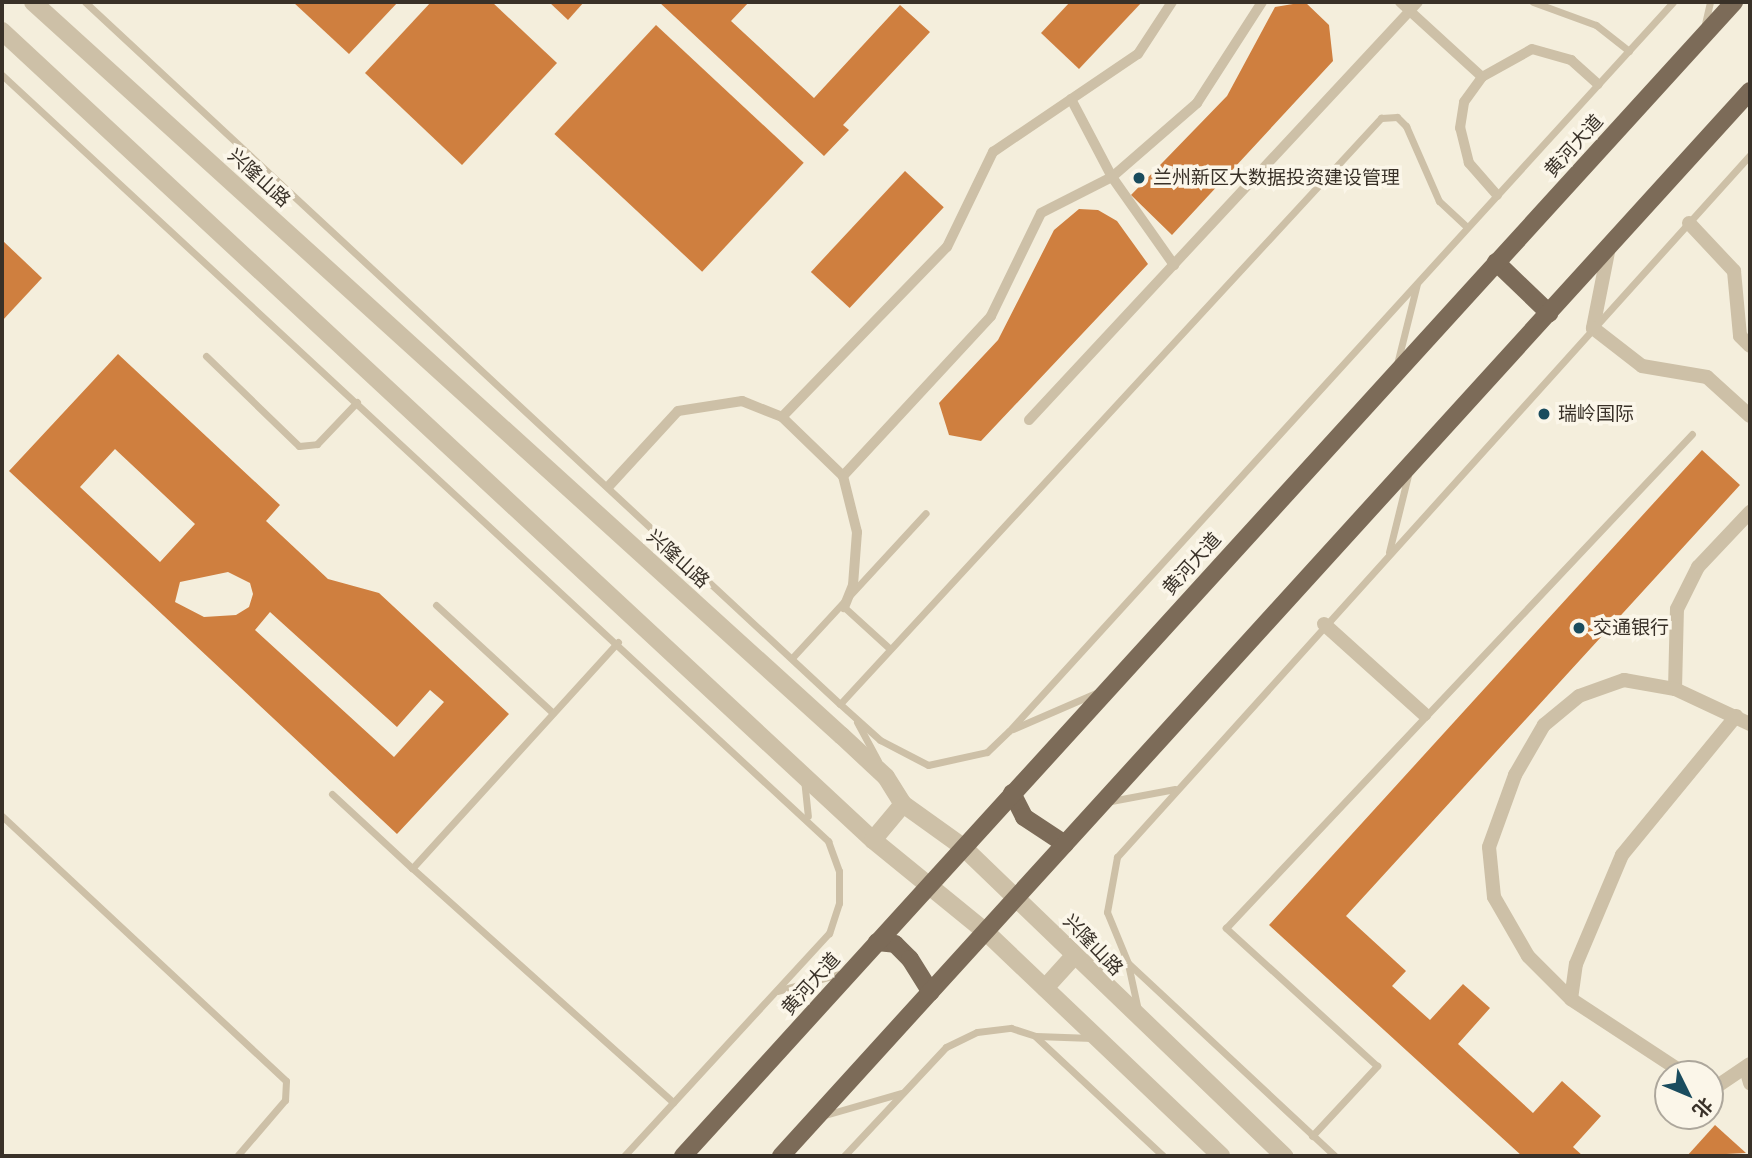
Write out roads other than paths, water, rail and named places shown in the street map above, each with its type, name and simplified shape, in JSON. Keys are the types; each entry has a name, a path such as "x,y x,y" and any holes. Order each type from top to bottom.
{"main road":[{"name":"黄河大道","path":"683,1156 1734,2"},
{"path":"781,1156 1750,91"},
{"path":"1496,262 1549,313"},
{"path":"1012,793 1024,817 1065,844"},
{"path":"877,942 902,952 931,992"}],"street":[{"name":"兴隆山路","path":"33,2 886,777 903,804 963,847 1017,897 1141,1024 1284,1156"},
{"path":"782,417 947,247 993,152 1138,54 1172,2"},
{"path":"843,476 991,316 1041,213 1112,177 1197,103 1262,2"},
{"path":"1399,2 1482,77"},
{"path":"1029,420 1418,2"},
{"path":"2,31 803,772 873,840 931,882 986,932 1221,1156"},
{"path":"1497,195 1469,163 1460,128 1464,102 1482,77 1532,49 1571,60 1598,84"},
{"path":"1071,99 1112,177 1174,265"},
{"path":"1689,223 1734,271 1740,336 1750,346"},
{"path":"1609,247 1593,328 1642,366 1707,377 1750,416"},
{"path":"609,486 678,411 742,401 782,417 843,476 857,532 853,585 844,607"},
{"path":"1675,689 1677,609 1698,567 1750,512"},
{"path":"1324,624 1424,715"},
{"path":"1664,1060 1571,999 1528,956 1494,897 1489,847 1516,775 1544,725 1579,696 1624,680 1675,689 1750,724"},
{"path":"1571,999 1576,964 1622,855 1644,820 1736,716"},
{"path":"873,840 903,804"},
{"path":"1045,988 1074,956"},
{"path":"1724,1084 1749,1072"}],"lane":[{"path":"85,2 609,486 840,704 880,740 928,765 987,752 1009,731 1673,2"},
{"path":"1533,2 1596,24 1629,51"},
{"path":"1703,36 1710,2"},
{"path":"2,75 808,817 832,851 839,903 829,933 624,1156"},
{"path":"840,704 1381,118 1397,117 1406,126 1439,201 1467,227"},
{"path":"1335,1156 1128,963 1114,939 1108,884 1133,834 1750,155"},
{"path":"1395,373 1417,283"},
{"path":"206,356 299,446 317,444 357,402"},
{"path":"1312,1136 1377,1066 1226,928 1692,433"},
{"path":"1389,553 1410,465"},
{"path":"792,658 844,607 926,513"},
{"path":"436,605 553,713"},
{"path":"844,607 889,648"},
{"path":"412,868 618,642"},
{"path":"1009,731 1108,688"},
{"path":"855,717 886,777"},
{"path":"803,772 808,817"},
{"path":"1103,802 1175,789"},
{"path":"332,794 673,1102"},
{"path":"2,816 286,1081 285,1100 237,1156"},
{"path":"1128,963 1141,1024"},
{"path":"774,991 851,971"},
{"path":"844,1156 946,1047 977,1032 1011,1028 1036,1036 1098,1038"},
{"path":"1036,1036 1163,1156"},
{"path":"817,1117 902,1092"}],"place":[{"name":"兰州新区大数据投资建设管理","path":"1139,178"},
{"name":"瑞岭国际","path":"1544,414"},
{"name":"交通银行","path":"1579,628"}]}
